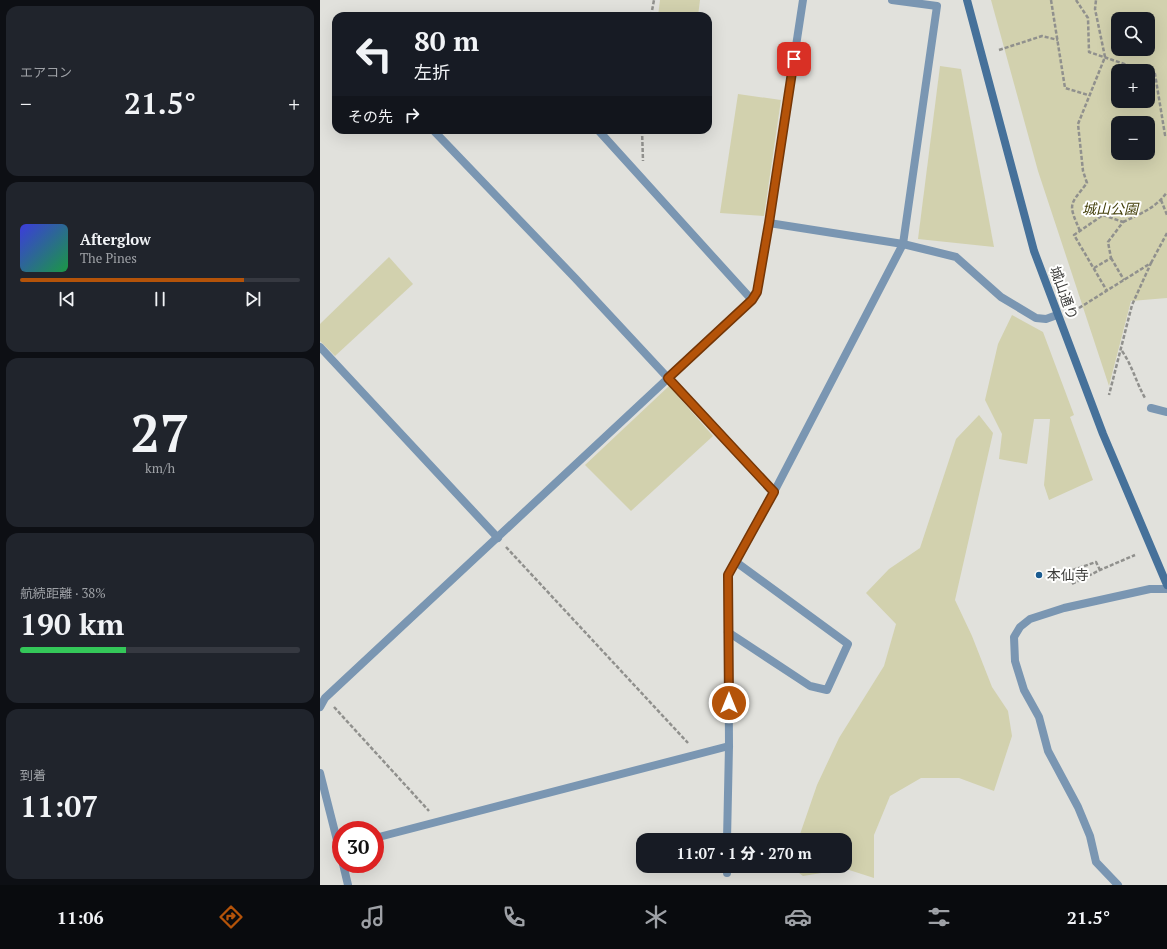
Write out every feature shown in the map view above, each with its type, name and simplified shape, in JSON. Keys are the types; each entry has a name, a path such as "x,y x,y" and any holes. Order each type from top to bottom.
{"street":[{"path":"320,707 323,695 498,538 752,300 757,292 769,223 803,0"},
{"path":"727,833 729,746 728,575 774,492 903,244 937,6 892,0"},
{"name":"城山通り","path":"967,0 1034,251 1103,434 1167,585"},
{"path":"437,134 575,278 774,492"},
{"path":"602,134 752,300"},
{"path":"769,223 903,244 956,257 1001,297 1036,318 1046,319 1058,315"},
{"path":"320,347 498,538"},
{"path":"1151,408 1167,412"},
{"path":"728,632 810,686 827,690 848,644 736,562"},
{"path":"1118,885 1096,862 1090,836 1078,807 1048,751 1039,717 1024,690 1015,661 1014,637 1020,627 1030,619 1064,608 1150,589 1167,589"},
{"path":"384,836 729,746"},
{"path":"320,773 333,821"},
{"path":"345,873 348,885"}],"path":[{"path":"652,12 654,0"},
{"path":"1051,0 1065,88 1088,95"},
{"path":"1076,0 1088,18 1089,52 1125,64"},
{"path":"1080,231 1071,209 1071,203 1087,183 1083,171 1078,124 1088,95 1105,57 1095,9 1096,0"},
{"path":"999,50 1042,36 1058,40"},
{"path":"1155,74 1165,135 1167,134"},
{"path":"642,134 643,179"},
{"path":"1124,280 1111,258 1108,242 1123,222 1149,211 1167,192"},
{"path":"1161,200 1167,216"},
{"path":"1107,291 1074,235 1103,215 1123,222"},
{"path":"1109,395 1132,305 1150,263 1167,233"},
{"path":"1094,268 1111,258"},
{"path":"1079,308 1150,263"},
{"path":"1121,350 1129,361 1137,383 1151,408"},
{"path":"498,538 698,754"},
{"path":"1072,584 1135,555"},
{"path":"1067,572 1096,562 1100,570"},
{"path":"323,695 439,822"}],"green space":[{"path":"660,0 700,0 698,12 658,12"},
{"name":"城山公園","path":"991,0 1167,0 1167,298 1131,301 1109,386 1038,171"},
{"path":"940,66 961,69 994,247 918,239"},
{"path":"738,94 781,100 764,216 720,213"},
{"path":"389,257 413,284 335,356 320,341 320,324"},
{"path":"1012,315 1043,332 1074,415 1070,417 1093,480 1049,500 1044,485 1050,419 1034,419 1027,464 999,459 1002,434 985,400 998,344"},
{"path":"669,386 713,436 631,511 585,465"},
{"path":"979,415 993,433 955,600 972,636 992,687 1008,711 1012,736 994,791 959,778 921,778 890,796 874,835 874,878 852,871 852,833 800,833 817,785 839,738 884,666 896,624 866,593 889,569 920,548 956,439"},
{"path":"799,873 821,873 803,876"}],"place":[{"name":"本仙寺","path":"1039,575"}],"route":[{"path":"729,703 728,575 774,492 668,378 752,300 757,292 794,59"}]}
